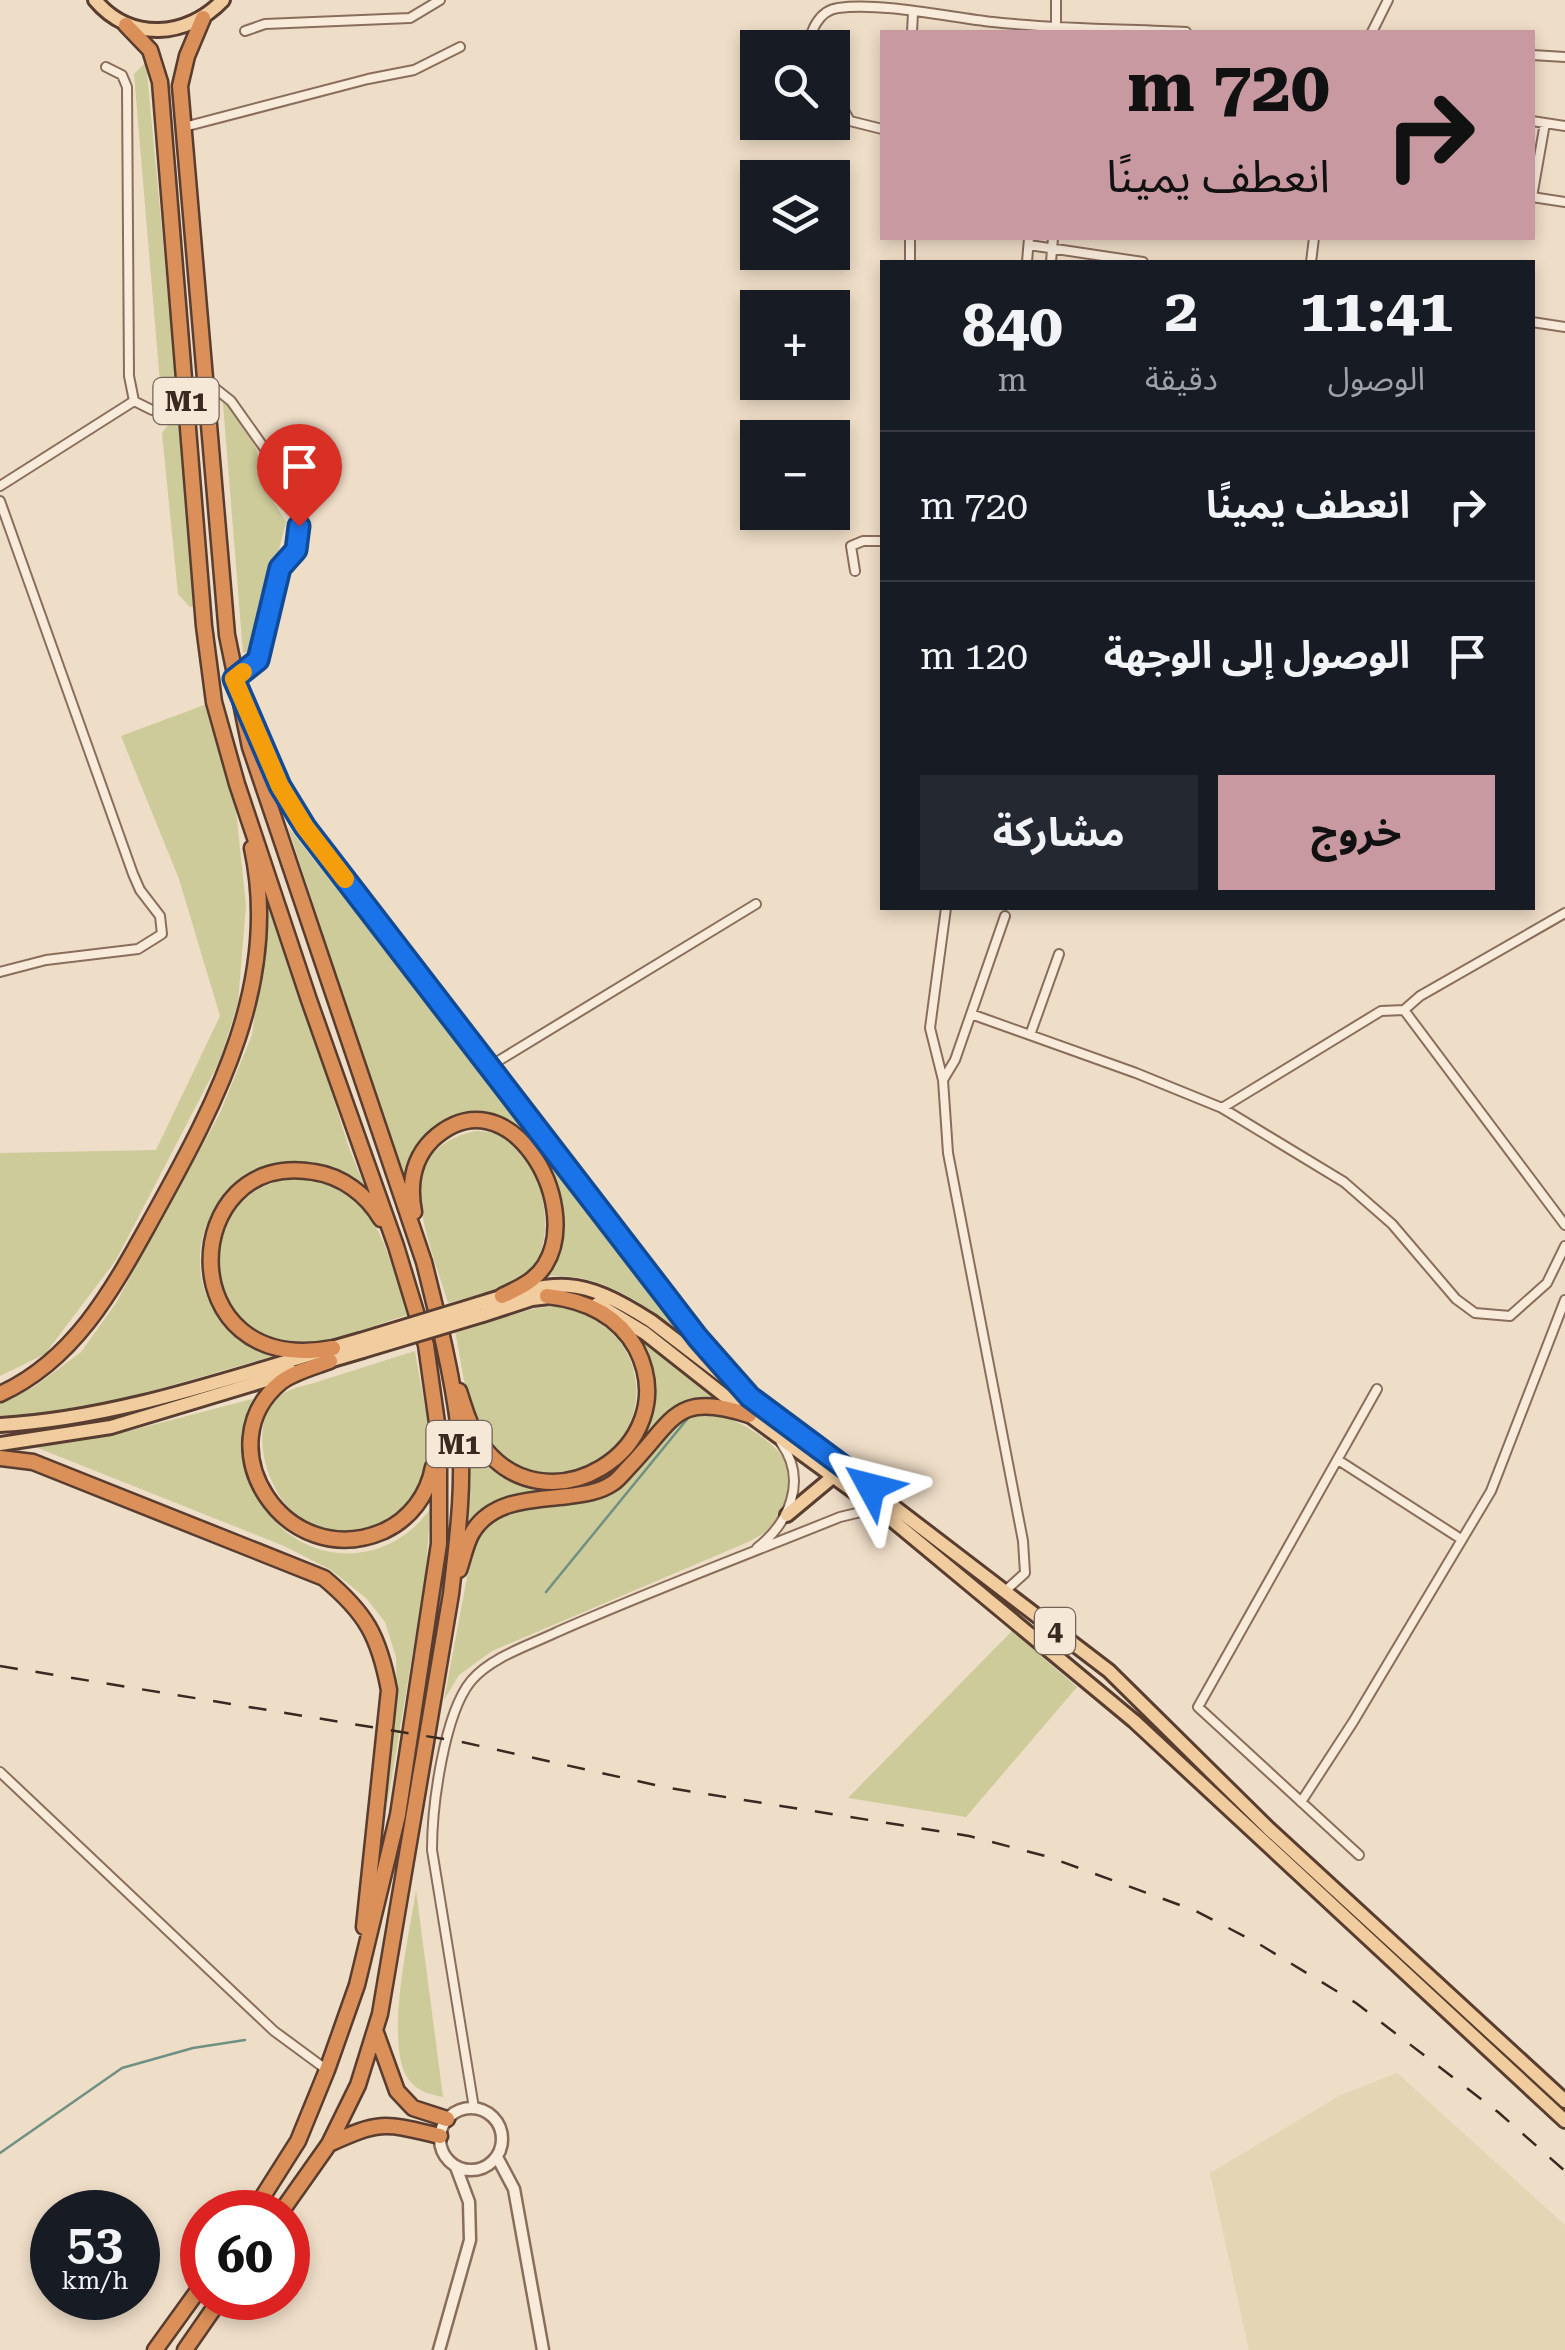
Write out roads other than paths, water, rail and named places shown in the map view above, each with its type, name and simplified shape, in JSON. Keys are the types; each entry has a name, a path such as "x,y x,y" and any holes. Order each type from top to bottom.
{"highway":[{"name":"M1","path":"203,18 186,56 180,86 234,679 256,762 424,1262 443,1338 459,1434 458,1531 451,1594 375,2030 358,2085 328,2144 296,2190"},
{"name":"M1","path":"126,24 150,50 160,82 214,702 309,1000 396,1246 426,1345 439,1437 439,1544 398,1815 357,1985 298,2141 267,2190"},
{"path":"234,679 280,786 305,827 698,1338 750,1397"},
{"path":"0,1394 59,1356 97,1311 206,1120 226,1075 250,998 258,927 254,859 238,784"},
{"path":"424,1262 411,1190 419,1158 432,1141 450,1128 470,1122 501,1126 527,1144 539,1161 556,1224 554,1245 545,1264 532,1280 502,1296"},
{"path":"331,1354 281,1350 253,1339 230,1320 215,1294 208,1266 211,1239 221,1214 238,1193 261,1178 292,1170 318,1172 346,1183 369,1202 396,1246"},
{"path":"443,1338 471,1427 496,1461 534,1480 562,1482 590,1475 614,1460 639,1426 646,1399 644,1370 633,1344 615,1321 591,1306 547,1296"},
{"path":"331,1354 281,1382 255,1420 253,1448 258,1480 266,1500 292,1524 306,1533 342,1540 358,1539 394,1526 410,1513 430,1484 439,1437"},
{"path":"451,1594 472,1533 490,1514 510,1503 589,1494 613,1483 672,1418 688,1407 722,1406 749,1415"},
{"path":"0,1458 32,1462 324,1578 369,1623 382,1654 389,1690 364,1901 364,1952"},
{"path":"375,2030 397,2091 413,2108 447,2119"},
{"path":"328,2144 367,2127 390,2124 440,2136"},
{"path":"155,2350 180,2315"},
{"path":"184,2350 205,2320"}],"main road":[{"path":"95,0 104,11 126,24 157,31 188,26 223,0"},
{"name":"4","path":"480,1309 502,1296 561,1284 606,1294 652,1321 1109,1671 1269,1829 1565,2101"},
{"name":"4","path":"480,1309 547,1296 577,1297 615,1312 886,1515 1134,1720 1565,2121"},
{"path":"0,1425 64,1418 146,1401 361,1346 480,1309"},
{"path":"0,1444 111,1427 331,1354"},
{"path":"787,1515 844,1466"}],"street":[{"path":"245,32 265,24 410,18 440,0"},
{"path":"1056,0 1056,29"},
{"path":"1373,30 1388,0"},
{"path":"813,30 828,11 884,5 1032,28 1109,30"},
{"path":"912,12 912,30"},
{"path":"184,127 368,78 414,70 460,47"},
{"path":"1535,55 1565,57"},
{"path":"106,67 122,75 127,88 129,376 134,401"},
{"path":"850,121 880,128"},
{"path":"1535,121 1565,126"},
{"path":"1535,180 1545,122"},
{"path":"1535,197 1565,202"},
{"path":"1051,260 1053,240"},
{"path":"1029,241 1053,249 1129,260"},
{"path":"1535,322 1565,327"},
{"path":"207,382 231,401 265,449 292,475 302,502 296,550 280,568 258,660 234,679"},
{"path":"134,401 152,410 186,410"},
{"path":"0,486 134,401"},
{"path":"0,501 134,874 164,924 162,934 138,949 46,960 0,972"},
{"path":"855,571 851,546 863,540 880,541"},
{"path":"490,1066 756,904"},
{"path":"946,910 930,1028 943,1080 948,1154 1023,1541 1024,1573 1004,1592"},
{"path":"1222,1108 1381,1011 1404,1010 1420,996 1565,912"},
{"path":"943,1080 955,1060 1005,916"},
{"path":"1030,1035 1060,954"},
{"path":"1404,1010 1565,1225"},
{"path":"971,1014 1222,1108 1344,1182 1392,1224 1456,1299 1475,1313 1510,1316 1547,1283 1565,1246"},
{"path":"1300,1802 1353,1722 1491,1491 1565,1300"},
{"path":"1359,1855 1198,1708 1377,1389"},
{"path":"750,1554 774,1534 787,1515 794,1483 786,1449 776,1435"},
{"path":"1338,1460 1461,1539"},
{"path":"474,2108 432,1850 432,1825 452,1713 472,1680 489,1666 586,1620 840,1516 860,1512 886,1515"},
{"path":"0,1772 274,2031 327,2070"},
{"path":"440,2350 470,2240 469,2202 456,2167 443,2154 440,2136 454,2112 483,2110 497,2123 502,2141 497,2157 474,2171 456,2167"},
{"path":"497,2157 514,2189 543,2350"}],"waterway":[{"path":"546,1592 688,1418"},
{"path":"0,2153 122,2068 193,2048 245,2040"}],"railway":[{"path":"0,1666 462,1742 669,1788 969,1836 1049,1857 1196,1911 1356,2003 1498,2112 1565,2171"}]}
